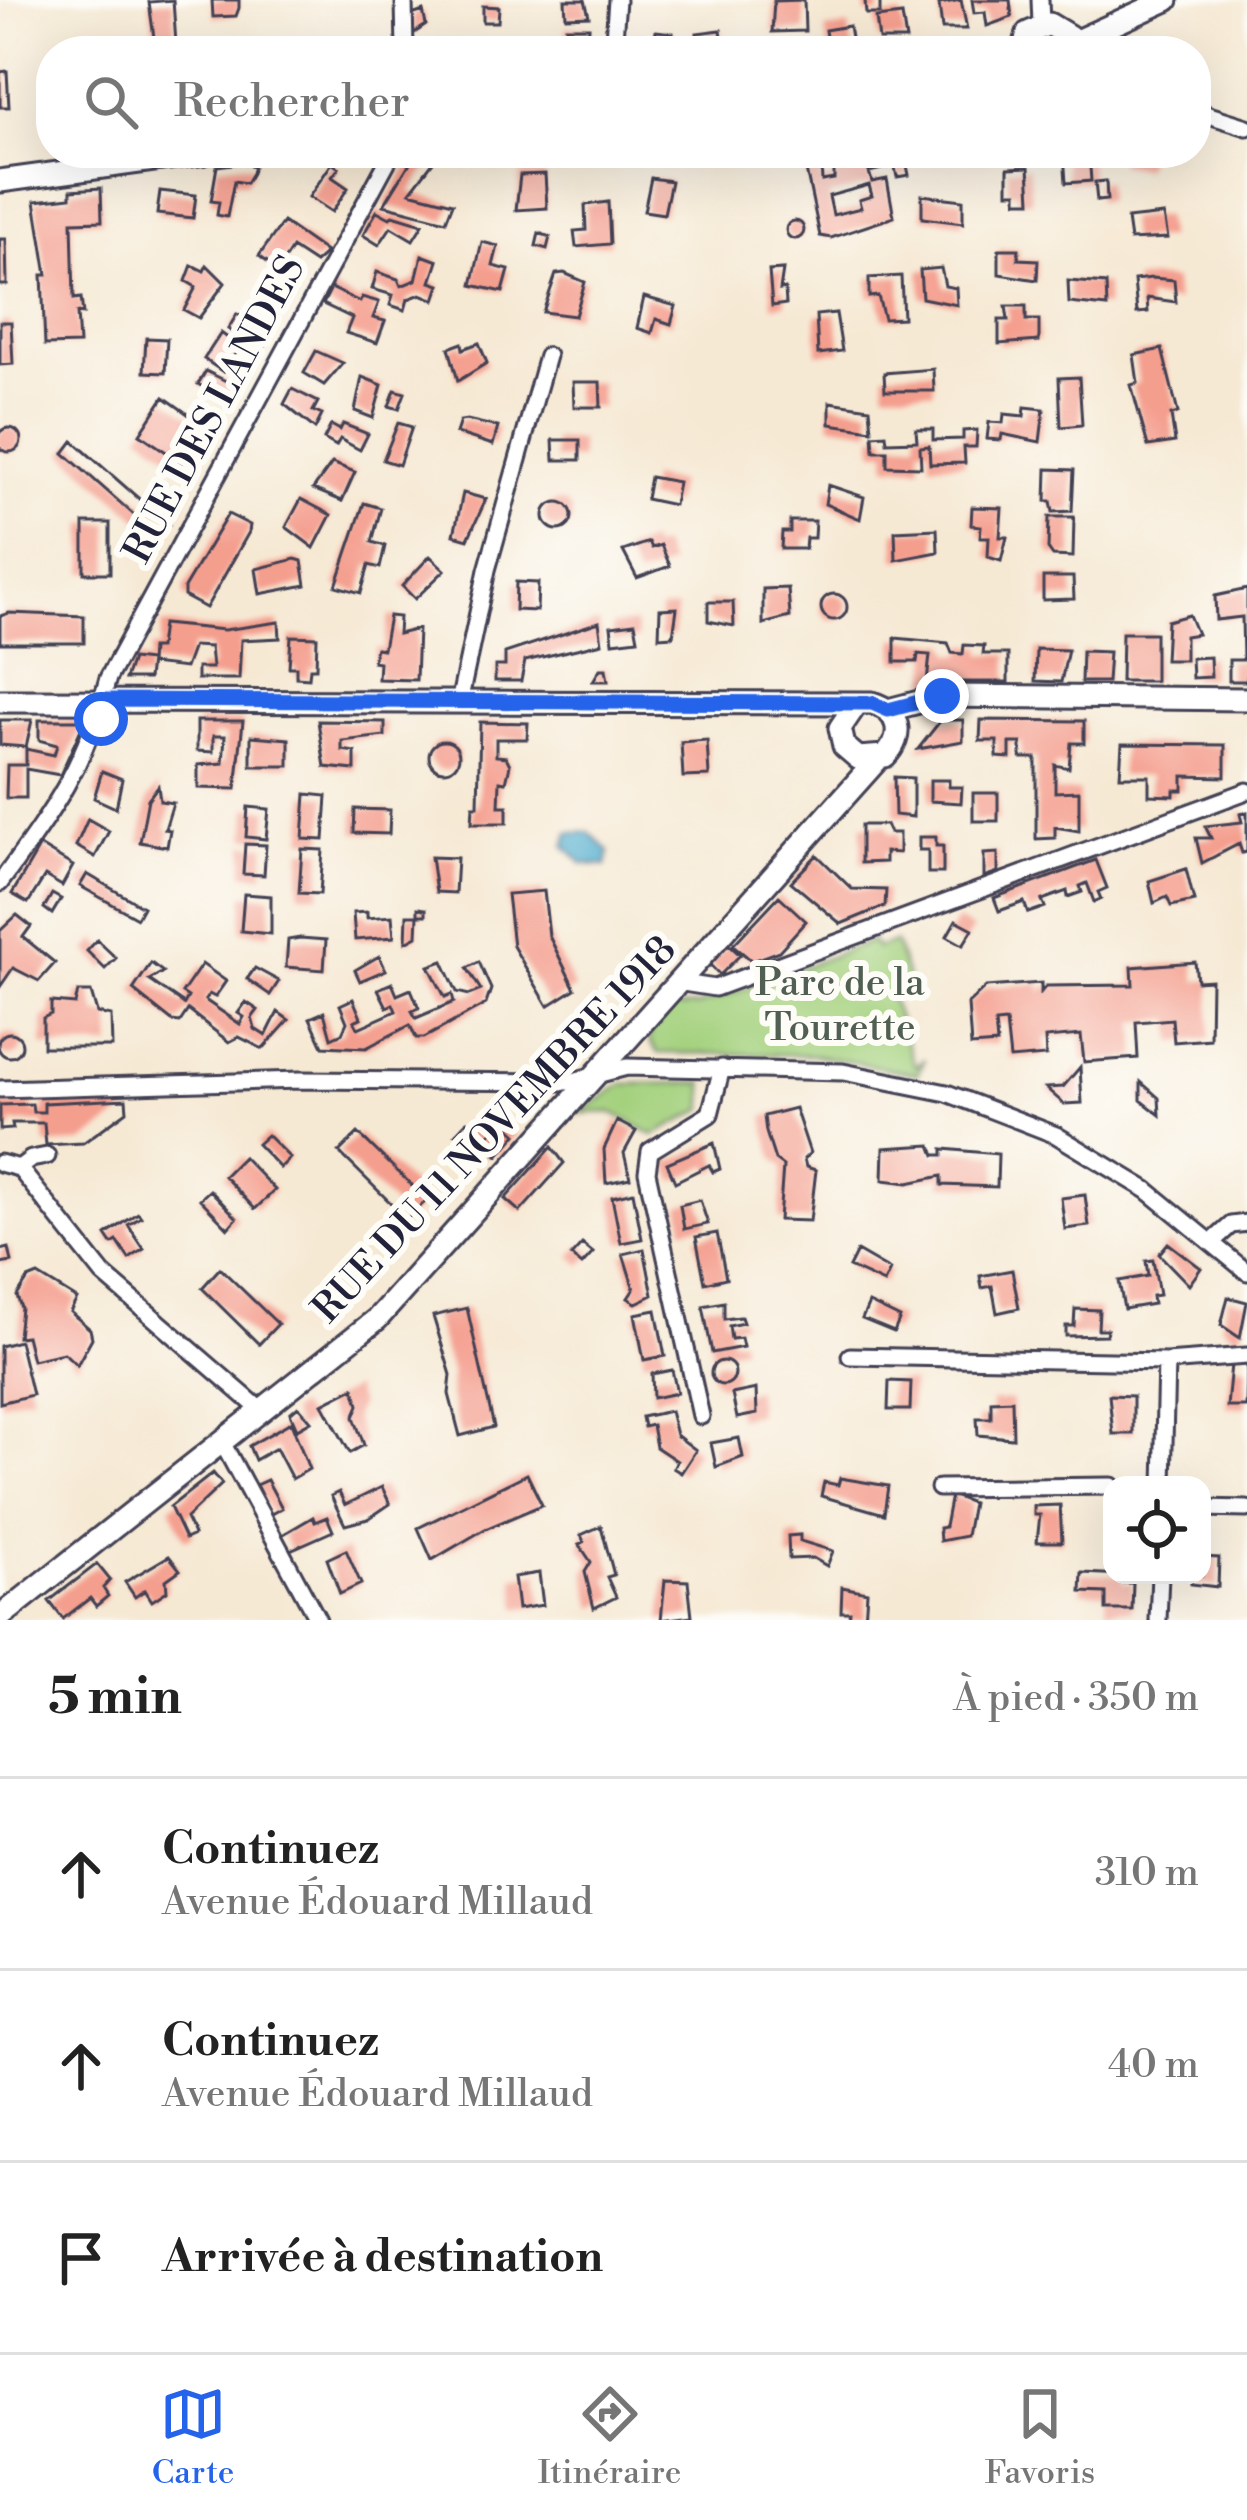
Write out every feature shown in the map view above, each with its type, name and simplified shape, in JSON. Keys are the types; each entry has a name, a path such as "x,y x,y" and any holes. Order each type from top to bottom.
{"main road":[{"path":"1094,36 1167,0"},
{"path":"1027,36 1041,24 1057,26 1064,36"},
{"path":"0,181 95,168"},
{"path":"0,701 872,703 888,710 942,696 1247,699"},
{"path":"850,754 878,759 942,696"},
{"path":"804,703 840,728 850,754 848,799"},
{"path":"840,728 855,706"},
{"path":"888,710 898,737"},
{"name":"RUE DU 11 NOVEMBRE 1918","path":"0,1617 377,1318 848,799 878,759"}],"street":[{"path":"404,0 405,36"},
{"path":"614,36 617,0"},
{"path":"1040,0 1041,24"},
{"path":"1211,116 1247,128"},
{"name":"RUE DES LANDES","path":"0,883 61,800 101,719 108,678 384,168"},
{"path":"459,703 487,570 547,356"},
{"path":"682,983 715,988 1247,790"},
{"path":"0,1089 301,1080 569,1082 627,1067 843,1072 992,1106 1112,1166 1247,1272"},
{"path":"701,1416 647,1172 650,1150 710,1114 722,1068"},
{"path":"19,1168 47,1156"},
{"path":"0,1163 19,1168 103,1274 263,1412"},
{"path":"1212,1241 1231,1225 1247,1223"},
{"path":"850,1356 1166,1362 1247,1356"},
{"path":"1162,1476 1166,1362"},
{"path":"223,1444 318,1620"},
{"path":"940,1487 1103,1486"},
{"path":"1211,1508 1247,1509"},
{"path":"1158,1620 1160,1584"}],"green space":[{"name":"Parc de la Tourette","path":"872,941 876,948 895,942 910,986 891,999 915,1066 925,1059 917,1074 815,1055 658,1053 650,1042 650,1033 673,1008 698,1006"},
{"name":"Parc de la Tourette","path":"704,1083 704,1109 654,1135 612,1112 579,1113 623,1084"}],"water":[{"path":"589,832 609,851 606,866 582,863 565,846 569,833"}],"building":[{"path":"173,0 175,36 154,36 149,2"},
{"path":"212,0 239,0 236,16 213,17"},
{"path":"565,0 585,0 589,16 566,17"},
{"path":"804,0 805,31 772,32 774,1"},
{"path":"865,0 880,0 880,14 866,14"},
{"path":"961,0 967,29 942,29 939,4"},
{"path":"972,0 1010,0 1012,17 987,26 985,12 974,13"},
{"path":"483,6 499,7 498,22 483,22"},
{"path":"423,11 426,25 413,34 412,15"},
{"path":"902,15 905,36 878,36 876,18"},
{"path":"849,26 851,36 826,36 825,30"},
{"path":"566,27 589,27 589,36 566,36"},
{"path":"721,30 722,36 698,36"},
{"path":"7,71 9,107 0,107 0,72"},
{"path":"217,168 253,168 246,183 234,181 227,217 217,215 219,202 211,201"},
{"path":"329,168 339,168 332,177 348,188 332,212 309,197"},
{"path":"407,168 428,168 410,192 453,203 446,221 384,205"},
{"path":"806,168 821,168 822,181 834,179 838,168 887,168 869,172 872,182 887,179 894,217 831,238 820,236","holes":["869,185 872,196 859,200 861,208 833,215 829,196"]},
{"path":"895,168 908,168 909,175 897,177"},
{"path":"1008,168 1029,168 1031,201 1017,201 1017,192 1008,192"},
{"path":"1065,168 1090,168 1091,181 1066,183"},
{"path":"545,174 547,208 516,210 520,175"},
{"path":"651,178 671,181 664,214 644,211"},
{"path":"1106,181 1107,200 1097,201 1095,182"},
{"path":"101,188 102,221 72,222 74,299 81,298 83,314 77,313 79,344 45,345 42,275 47,275 35,201 71,197 71,190"},
{"path":"160,191 196,195 193,218 157,214"},
{"path":"922,195 963,200 963,223 922,218"},
{"path":"608,202 610,244 576,247 574,231 586,230 585,205"},
{"path":"377,211 423,224 413,240 391,227 379,245 363,235"},
{"path":"1164,215 1168,238 1130,240 1127,219"},
{"path":"795,221 804,230 795,239 786,230"},
{"path":"283,222 326,252 323,256 315,263 292,248 278,270 259,256"},
{"path":"539,233 550,237 547,249 536,246"},
{"path":"0,239 6,239 7,285 0,285"},
{"path":"482,242 498,246 493,266 509,270 503,292 472,285"},
{"path":"999,249 1019,249 1018,259 1038,260 1037,280 999,274"},
{"path":"422,255 438,261 431,282 440,285 435,300 421,294 408,299 405,310 390,305 393,295 372,289 377,272 398,279 401,286 416,280"},
{"path":"192,265 204,271 207,265 225,283 199,318 184,310 196,287 186,281"},
{"path":"941,268 945,286 956,288 957,305 922,298 920,270"},
{"path":"783,270 780,290 785,289 786,304 772,306 769,271"},
{"path":"556,274 585,282 575,316 543,312"},
{"path":"901,276 903,318 884,319 878,296 869,297 869,278"},
{"path":"1134,280 1174,280 1176,302 1147,298 1148,312 1137,313"},
{"path":"1068,281 1106,284 1107,307 1069,303"},
{"path":"331,288 360,302 362,297 379,302 373,318 385,321 377,343 346,333 352,318 323,304"},
{"path":"644,297 676,306 671,324 656,319 652,333 637,328"},
{"path":"1006,306 1026,306 1026,320 1039,320 1039,341 999,344 999,320 1008,320"},
{"path":"836,313 842,351 818,354 816,315"},
{"path":"237,314 272,334 261,353 228,329"},
{"path":"0,322 11,322 13,364 0,365"},
{"path":"221,333 240,347 223,372 204,359"},
{"path":"146,338 167,339 165,373 144,372"},
{"path":"462,343 463,349 479,343 487,363 458,381 449,348"},
{"path":"1162,349 1178,413 1171,415 1175,442 1148,446 1131,385 1138,383 1134,355"},
{"path":"316,351 343,363 324,385 304,373"},
{"path":"933,369 934,391 885,391 884,373"},
{"path":"206,371 240,388 230,404 198,384"},
{"path":"362,377 382,385 373,418 355,411"},
{"path":"1079,377 1082,425 1061,427 1059,378"},
{"path":"573,382 600,382 601,407 574,407"},
{"path":"292,389 318,402 313,411 322,415 315,429 284,404"},
{"path":"395,390 405,393 399,409 389,406"},
{"path":"164,397 206,427 182,463 140,434"},
{"path":"830,402 870,408 872,430 830,424"},
{"path":"1025,407 1044,409 1040,442 1002,434 1001,440 987,439 989,422 1003,423 1004,414 1024,416"},
{"path":"460,421 498,427 493,445 456,433"},
{"path":"398,423 412,427 399,465 383,460"},
{"path":"343,424 368,434 360,450 340,439 336,446 324,439 331,425 340,430"},
{"path":"14,429 20,435 18,449 0,449 0,431"},
{"path":"916,429 933,429 933,440 963,439 963,431 977,430 976,447 964,447 965,463 930,464 929,446 920,447 921,467 887,466 887,451 874,451 873,435 886,434 887,442 917,441"},
{"path":"553,440 580,440 580,460 554,460"},
{"path":"73,441 169,525 159,537 64,453"},
{"path":"332,463 355,472 342,501 313,489"},
{"path":"1047,469 1074,470 1072,511 1053,512 1051,501 1046,501"},
{"path":"650,477 678,482 674,505 646,499"},
{"path":"828,485 864,497 860,519 825,504"},
{"path":"463,493 486,499 468,539 454,535"},
{"path":"301,499 331,515 314,548 286,527"},
{"path":"558,502 568,506 572,516 568,526 558,530 548,526 544,516 548,506"},
{"path":"364,503 381,508 372,542 385,546 380,568 369,565 361,593 336,586"},
{"path":"972,507 1002,508 1000,537 1007,537 1001,561 988,557 989,537 980,537 981,526 971,525"},
{"path":"228,514 250,525 249,532 206,608 184,596 184,588"},
{"path":"1049,517 1074,517 1073,557 1053,556 1048,549"},
{"path":"790,521 815,521 814,538 806,538 805,549 781,549 782,532 790,532"},
{"path":"84,523 110,523 110,573 84,573"},
{"path":"937,529 938,552 896,560 895,531"},
{"path":"649,542 652,548 661,545 670,566 637,578 623,551"},
{"path":"430,556 445,570 415,599 402,586"},
{"path":"302,561 306,585 260,594 256,569"},
{"path":"1043,577 1073,577 1074,599 1043,600"},
{"path":"516,582 538,583 537,611 515,610"},
{"path":"788,588 790,617 763,624 763,589"},
{"path":"1247,589 1247,681 1229,681 1229,660 1243,660 1242,617 1216,620 1215,596"},
{"path":"834,594 847,607 834,620 821,607"},
{"path":"708,602 733,602 734,626 708,621"},
{"path":"677,608 673,636 659,637 660,609"},
{"path":"1189,615 1197,634 1185,636 1185,660 1165,660 1167,621"},
{"path":"0,616 84,616 84,643 0,643"},
{"path":"389,616 399,617 398,634 418,629 416,680 378,679 379,662 373,661 376,648 383,649"},
{"path":"279,622 280,638 241,640 239,679 197,679 197,668 212,668 210,647 193,646 185,668 150,664 151,648 159,648 162,624 224,630"},
{"path":"599,622 602,643 525,661 521,681 495,681 495,666 505,666 505,653"},
{"path":"635,623 638,639 613,642 611,626"},
{"path":"1122,633 1155,633 1155,681 1121,681"},
{"path":"291,636 317,637 316,668 310,668 309,678 296,677 296,667 289,667"},
{"path":"895,638 948,643 952,653 963,654 964,645 984,646 983,654 1008,654 1008,682 927,682 930,655 918,654 917,662 895,662"},
{"path":"1036,649 1068,650 1061,682 1035,681"},
{"path":"1082,651 1109,652 1107,682 1081,682"},
{"path":"1210,657 1211,677 1192,678 1191,658"},
{"path":"132,659 150,661 148,679 125,679"},
{"path":"600,669 606,669 608,681 593,681"},
{"path":"0,720 32,720 26,747 0,745"},
{"path":"39,720 85,720 60,775 26,769 26,798 6,798 7,765 26,765 26,749 54,755 57,745 39,740"},
{"path":"941,720 963,720 963,741 918,749"},
{"path":"981,720 1084,721 1084,743 1071,743 1069,768 1055,765 1055,792 1079,791 1079,831 1055,827 1055,838 1036,839 1036,758 1021,758 1021,743 1010,743 1010,758 997,757 997,741 980,741"},
{"path":"197,721 243,721 236,789 198,788 198,765 223,763 225,736 213,736 213,752 197,751"},
{"path":"318,721 385,722 385,736 342,741 342,750 355,752 355,770 325,767"},
{"path":"480,722 528,723 527,739 496,739 496,756 506,757 510,765 506,782 500,781 499,806 507,806 507,823 472,823 473,806 478,806"},
{"path":"251,736 289,739 289,766 251,766"},
{"path":"707,740 709,776 683,777 681,742"},
{"path":"444,741 459,756 444,771 429,756"},
{"path":"1122,744 1225,745 1225,777 1183,776 1183,790 1174,790 1174,796 1149,795 1149,776 1120,776"},
{"path":"102,771 122,779 116,808 94,798"},
{"path":"894,777 913,778 913,817 895,815"},
{"path":"930,780 949,780 949,787 962,787 961,803 930,801"},
{"path":"158,786 160,801 173,803 165,829 170,830 167,847 140,842 148,799"},
{"path":"973,793 998,793 998,821 973,821"},
{"path":"306,794 327,796 324,840 303,839"},
{"path":"248,807 269,809 266,839 246,837"},
{"path":"355,809 390,810 389,834 354,833"},
{"path":"1247,812 1247,852 1242,853 1239,844 1202,863 1196,838 1211,838 1205,826 1242,822 1240,814"},
{"path":"88,819 109,831 95,857 76,846"},
{"path":"861,825 886,825 890,833 899,833 899,853 885,852 885,862 861,863"},
{"path":"919,837 936,837 936,846 943,846 943,873 928,873 928,850 919,850"},
{"path":"245,844 266,845 264,875 243,874"},
{"path":"40,846 73,866 62,886 45,876 28,903 12,894"},
{"path":"302,849 323,850 320,894 299,893"},
{"path":"998,853 998,872 984,877 984,854"},
{"path":"817,855 852,889 886,890 885,906 841,924 791,882"},
{"path":"431,857 457,858 455,893 436,892"},
{"path":"1096,860 1107,888 1098,892 1101,899 1094,902 1087,883 1080,886 1082,892 1068,897 1067,891 1042,900 1045,907 1028,913 1024,902 999,911 994,898"},
{"path":"1186,869 1194,901 1171,906 1167,897 1154,903 1149,881"},
{"path":"87,874 143,907 137,918 80,886"},
{"path":"544,891 549,936 575,989 548,1006 513,946 507,894"},
{"path":"52,894 61,899 52,914 44,908"},
{"path":"244,894 271,896 271,934 241,931"},
{"path":"779,896 806,921 779,951 752,961 733,945"},
{"path":"367,912 367,918 392,916 394,937 355,940 353,913"},
{"path":"17,915 31,926 23,937 55,963 39,981 13,968 0,987 0,931"},
{"path":"407,915 418,915 417,936 406,942"},
{"path":"956,920 973,929 963,945 947,936"},
{"path":"97,940 116,958 105,969 87,951"},
{"path":"288,940 326,940 324,970 286,967"},
{"path":"728,944 740,955 720,975 710,965"},
{"path":"379,956 386,970 360,981 355,970"},
{"path":"443,961 457,992 469,995 481,990 467,968 479,962 491,989 486,1004 424,1038 416,1038 410,1025 366,1048 323,1046 310,1018 324,1012 331,1038 342,1033 347,1022 340,1005 353,999 361,1018 354,1021 358,1028 396,1011 393,1004 387,1007 378,989 392,983 397,995 411,989 419,1008 412,1011 416,1018 454,1002 452,994 445,997 429,966"},
{"path":"1195,962 1197,981 1211,980 1210,1039 1174,1042 1172,1019 1136,1022 1138,1058 1084,1062 1081,1035 1045,1038 1046,1056 1010,1059 1006,1022 995,1023 997,1044 971,1046 968,1004 986,987 1041,983 1041,992 1046,986 1133,985 1132,967"},
{"path":"151,963 163,972 149,980 184,1004 188,997 182,993 202,964 226,981 215,997 209,994 205,1000 240,1024 244,1017 238,1013 246,1002 258,1010 252,1018 255,1029 266,1036 278,1012 289,1020 263,1049 239,1037 229,1042 188,1010 180,1022 172,1021 133,990"},
{"path":"255,968 279,981 270,995 247,979"},
{"path":"78,992 91,992 97,1013 111,1016 112,1047 43,1047 43,1018 51,1014 51,1002 75,1004"},
{"path":"10,1033 22,1045 18,1053 10,1057 2,1053 2,1037"},
{"path":"1080,1067 1082,1103 1064,1104 1046,1088 1063,1087"},
{"path":"1141,1082 1159,1098 1160,1115 1141,1100"},
{"path":"126,1099 127,1111 83,1143 46,1145 44,1123 12,1123 13,1129 0,1130 0,1105 32,1104 33,1112 44,1112 44,1103"},
{"path":"795,1108 810,1153 804,1159 806,1167 816,1170 810,1221 779,1220 783,1166 775,1160 766,1132 764,1116"},
{"path":"502,1120 517,1134 498,1156 491,1150 483,1159 455,1134 467,1121 486,1138"},
{"path":"617,1121 636,1131 624,1153 630,1178 606,1183 604,1149"},
{"path":"358,1133 427,1200 407,1219 339,1152"},
{"path":"267,1135 290,1158 280,1168 257,1144"},
{"path":"714,1143 720,1169 713,1172 709,1165 675,1182 667,1163"},
{"path":"931,1145 935,1155 943,1155 943,1149 998,1154 997,1187 942,1185 942,1176 908,1183 883,1180 884,1148"},
{"path":"552,1147 564,1163 520,1212 505,1199"},
{"path":"243,1157 275,1190 255,1209 224,1176"},
{"path":"210,1190 237,1218 228,1228 200,1199"},
{"path":"633,1192 642,1239 621,1243 612,1197"},
{"path":"1085,1195 1089,1226 1065,1229 1061,1198"},
{"path":"700,1200 708,1224 684,1229 680,1205"},
{"path":"138,1213 141,1217 128,1225 144,1249 129,1259 117,1241 112,1244 106,1235"},
{"path":"717,1233 726,1278 705,1283 696,1237"},
{"path":"1168,1243 1201,1268 1189,1285 1159,1254"},
{"path":"582,1244 593,1253 582,1265 571,1256"},
{"path":"9,1248 12,1262 0,1264 0,1250"},
{"path":"644,1249 653,1295 636,1303 628,1298 634,1289 623,1254"},
{"path":"857,1251 890,1270 884,1283 849,1267"},
{"path":"1153,1260 1159,1295 1152,1296 1153,1304 1124,1309 1119,1281 1148,1276 1146,1261"},
{"path":"220,1268 278,1324 259,1344 202,1288"},
{"path":"1012,1270 1019,1308 997,1313 992,1286 982,1288 980,1276"},
{"path":"38,1275 77,1299 70,1312 90,1329 92,1338 77,1365 64,1353 32,1360 26,1336 18,1337 21,1308 17,1296 28,1279"},
{"path":"1228,1297 1247,1302 1240,1338 1221,1325"},
{"path":"724,1302 724,1319 741,1317 743,1323 729,1326 731,1339 741,1338 743,1347 712,1353 703,1306"},
{"path":"869,1303 900,1318 894,1332 862,1319"},
{"path":"467,1308 494,1427 460,1436 449,1394 451,1375 433,1316"},
{"path":"1075,1309 1099,1310 1098,1329 1107,1329 1106,1335 1066,1336 1066,1326 1074,1326"},
{"path":"656,1310 665,1356 644,1360 635,1314"},
{"path":"19,1341 32,1395 0,1403 0,1346"},
{"path":"723,1361 732,1364 732,1382 723,1385 714,1382 711,1373 714,1364"},
{"path":"1231,1364 1247,1365 1246,1407 1227,1407"},
{"path":"672,1370 677,1393 653,1398 652,1374"},
{"path":"889,1381 911,1382 910,1410 888,1410"},
{"path":"354,1388 359,1405 354,1417 364,1445 350,1453 323,1404"},
{"path":"756,1389 757,1414 737,1418 732,1394"},
{"path":"1109,1395 1133,1396 1133,1434 1113,1434"},
{"path":"1012,1400 1013,1438 978,1435 977,1418 991,1418 991,1401"},
{"path":"298,1406 311,1421 297,1429 290,1413"},
{"path":"670,1411 676,1435 696,1450 681,1473 673,1468 677,1461 656,1447 652,1425 644,1427 642,1417"},
{"path":"291,1422 309,1469 292,1479 276,1448 255,1460 249,1446"},
{"path":"739,1438 743,1457 716,1467 711,1443"},
{"path":"213,1473 222,1484 186,1518 194,1535 185,1539 170,1507"},
{"path":"527,1474 542,1505 485,1529 432,1560 418,1528"},
{"path":"840,1478 888,1486 884,1514 821,1496 824,1482 838,1485"},
{"path":"267,1480 282,1508 271,1514 256,1485"},
{"path":"382,1487 390,1504 368,1519 345,1525 331,1496 339,1492 345,1505"},
{"path":"951,1495 972,1503 966,1536 940,1541 939,1528 945,1527"},
{"path":"1060,1505 1062,1542 1037,1542 1040,1515 1034,1515 1034,1506"},
{"path":"313,1517 315,1522 327,1517 333,1531 290,1550 282,1535"},
{"path":"601,1526 614,1575 607,1577 616,1597 594,1608 585,1572 591,1562 579,1544 584,1542 581,1535"},
{"path":"800,1535 800,1541 833,1551 827,1566 813,1558 789,1559 788,1536"},
{"path":"346,1550 361,1584 340,1594 327,1559"},
{"path":"169,1556 180,1570 166,1580 167,1591 152,1601 145,1590 135,1597 125,1582"},
{"path":"1211,1558 1219,1558 1218,1587 1191,1584 1211,1584"},
{"path":"97,1564 110,1580 103,1588 108,1596 96,1606 90,1598 63,1619 49,1601"},
{"path":"539,1573 543,1605 518,1609 514,1577"},
{"path":"1082,1573 1103,1574 1103,1584 1133,1584 1132,1610 1106,1610 1106,1593 1081,1592"},
{"path":"665,1580 688,1581 692,1616 661,1620"},
{"path":"842,1587 867,1592 865,1620 849,1620 850,1612 841,1612"}],"route":[{"path":"101,719 102,700 872,703 888,710 942,696"}]}
